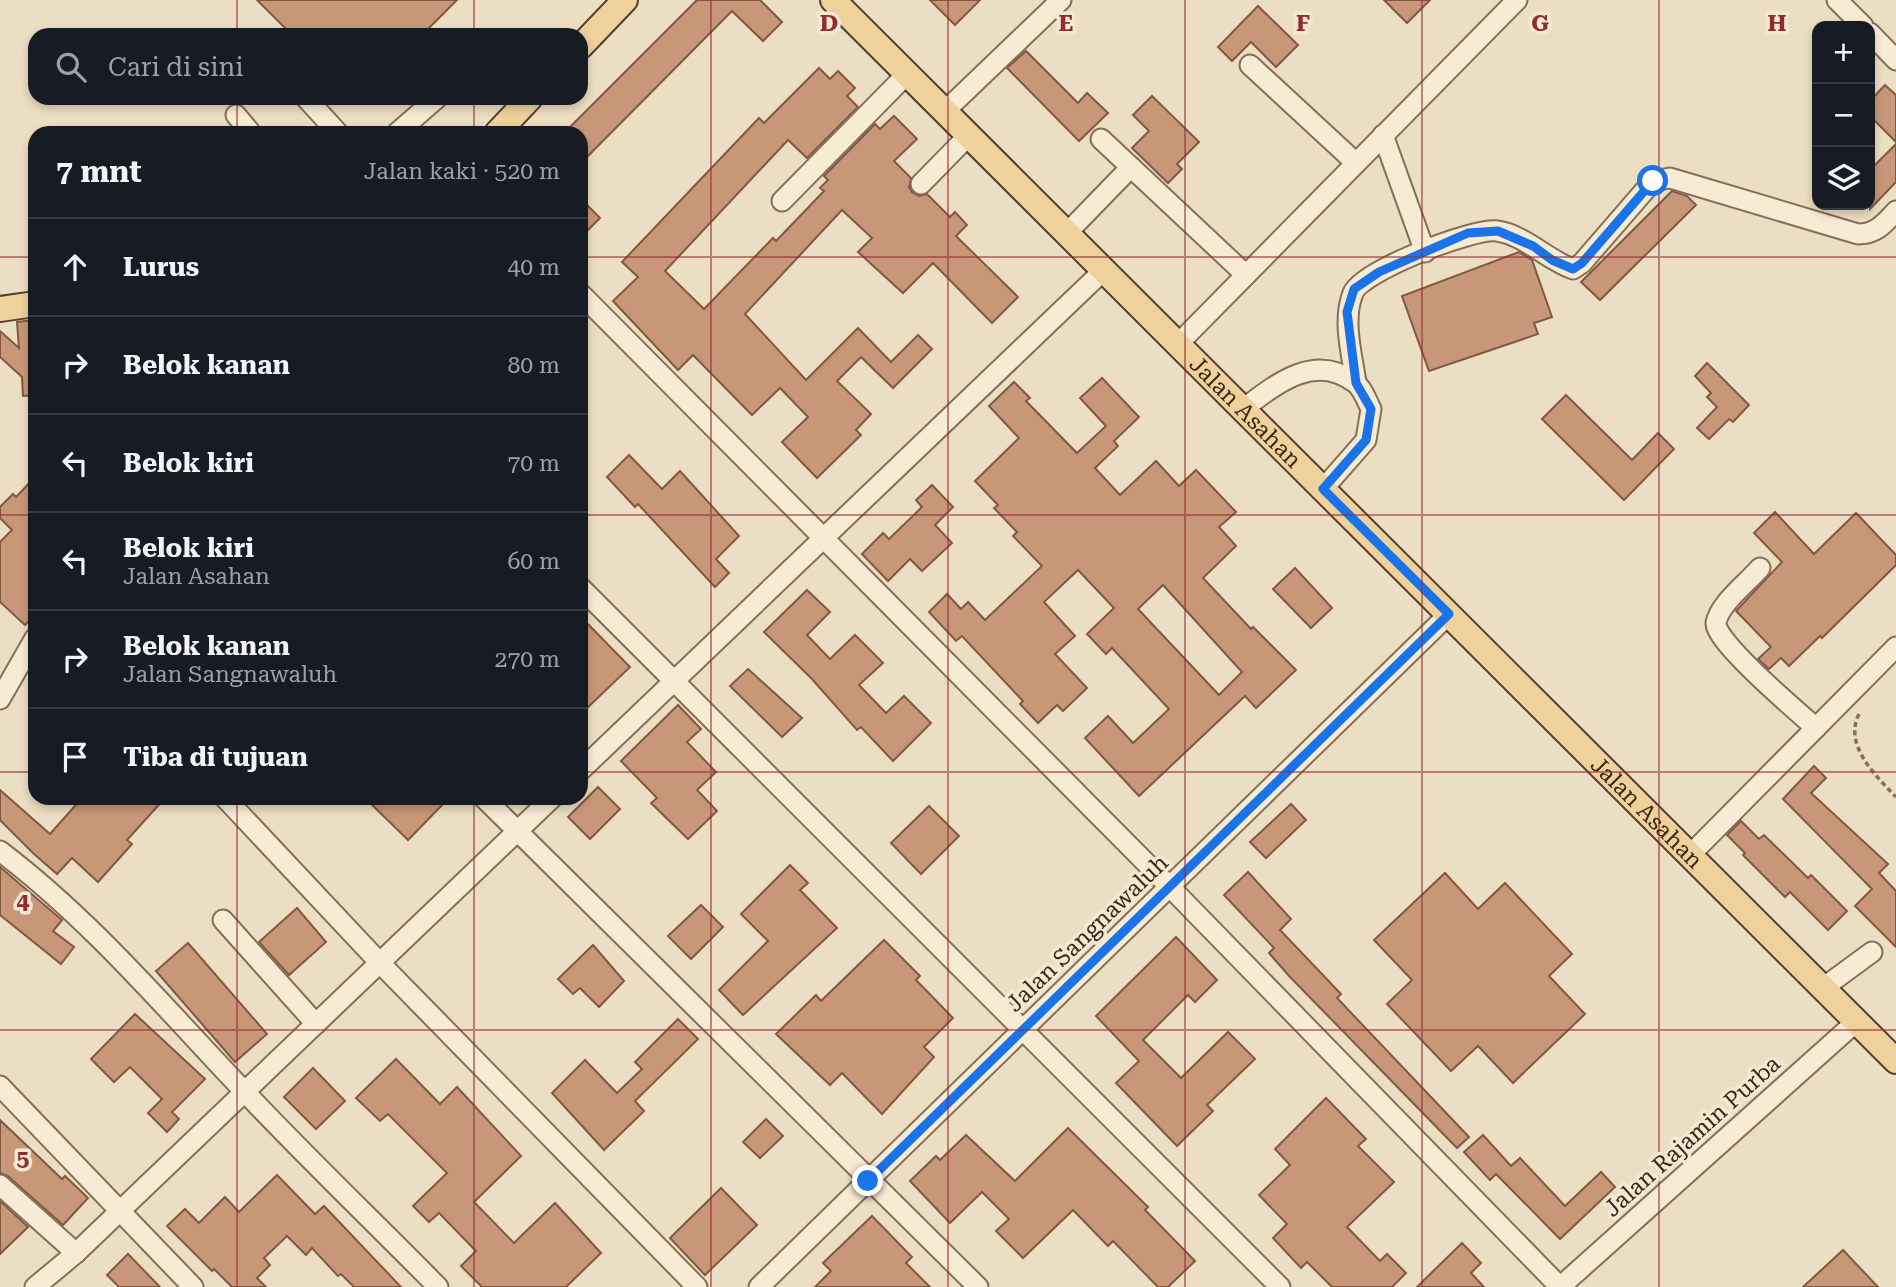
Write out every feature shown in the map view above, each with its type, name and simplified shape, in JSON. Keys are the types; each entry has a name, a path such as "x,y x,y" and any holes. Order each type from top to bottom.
{"main road":[{"path":"588,39 625,0"},
{"name":"Jalan Asahan","path":"833,0 1895,1059"},
{"path":"504,126 523,105"},
{"path":"0,309 28,305"}],"street":[{"path":"945,111 1061,0"},
{"path":"1178,344 1517,0"},
{"path":"1837,0 1858,21"},
{"path":"1875,38 1896,60"},
{"path":"1250,65 1356,163"},
{"path":"782,201 907,74"},
{"path":"312,105 332,126"},
{"path":"405,126 429,105"},
{"path":"236,115 245,126"},
{"path":"921,184 969,135"},
{"path":"1383,135 1425,252"},
{"path":"1101,139 1246,275"},
{"path":"1067,233 1131,167"},
{"path":"1323,489 1366,440 1371,409 1356,383 1347,312 1354,289 1379,272 1468,233 1498,231 1533,246 1573,269 1582,263 1653,181 1670,178 1858,234 1868,234 1880,228 1896,211"},
{"path":"588,763 1104,270"},
{"path":"588,301 1170,887 1560,1287"},
{"path":"1243,409 1290,375 1327,369 1356,383"},
{"path":"1760,568 1722,610 1716,621 1717,632 1756,674 1816,728"},
{"path":"588,595 1280,1287"},
{"name":"Jalan Sangnawaluh","path":"759,1287 1449,614"},
{"path":"1690,855 1896,647"},
{"path":"0,699 28,650"},
{"path":"232,805 380,963 698,1287"},
{"path":"491,805 978,1287"},
{"path":"35,1287 76,1253 545,805"},
{"path":"0,851 64,902 99,935 245,1092 438,1287"},
{"path":"223,920 316,1024"},
{"path":"1823,988 1872,953"},
{"name":"Jalan Rajamin Purba","path":"1560,1287 1857,1021"},
{"path":"0,1086 193,1287"},
{"path":"0,1185 76,1253"}],"path":[{"path":"1860,712 1854,723 1858,748 1873,772 1896,797"}],"building":[{"path":"257,0 457,0 429,28 285,28"},
{"path":"697,0 760,0 782,22 763,41 732,11 588,156 588,126 571,126"},
{"path":"930,0 980,0 955,25"},
{"path":"1384,0 1430,0 1407,23"},
{"path":"1258,6 1298,45 1276,67 1251,42 1232,61 1218,47"},
{"path":"1026,51 1078,103 1087,93 1108,113 1079,141 1007,68"},
{"path":"819,68 830,79 838,71 855,88 847,96 858,107 807,158 788,140 665,271 704,309 773,238 776,241 824,191 820,188 828,180 824,176 875,124 880,129 894,116 917,139 894,161 911,178 909,187 912,192 919,196 927,194 950,217 955,212 967,225 956,236 1018,297 992,323 933,263 903,293 858,252 872,238 842,210 745,314 806,380 858,328 891,362 918,335 932,349 893,388 861,357 837,381 871,414 856,430 861,435 817,478 782,442 808,417 780,388 752,415 693,355 678,370 613,301 638,277 622,262 759,118 764,123"},
{"path":"1885,85 1896,95 1896,142 1875,121 1875,96"},
{"path":"1152,96 1199,142 1177,164 1182,169 1168,183 1132,148 1149,131 1133,115"},
{"path":"1896,144 1896,182 1875,204 1875,165"},
{"path":"1672,191 1687,196 1696,205 1600,300 1581,282"},
{"path":"588,206 600,218 588,230"},
{"path":"1519,252 1532,260 1552,317 1534,323 1538,334 1429,371 1402,296"},
{"path":"28,321 28,396 23,396 22,377 0,357 0,331 19,348 17,322"},
{"path":"1707,363 1749,405 1733,422 1729,419 1709,439 1697,428 1717,407 1707,397 1711,393 1695,376"},
{"path":"1102,378 1139,417 1114,441 1118,446 1095,468 1120,495 1156,461 1179,486 1196,470 1236,512 1219,527 1236,546 1203,578 1251,629 1253,627 1296,670 1256,708 1245,696 1139,796 1085,738 1108,716 1133,743 1169,709 1112,648 1106,654 1087,634 1114,608 1078,570 1044,602 1075,636 1055,654 1087,688 1063,711 1057,705 1038,723 1020,704 1023,701 962,636 956,641 929,612 947,594 961,609 968,602 985,620 1042,566 1013,536 1017,532 994,508 998,505 975,481 1019,438 989,406 1014,382 1030,398 1026,401 1077,453 1106,426 1080,398","holes":["1163,585 1242,672 1219,695 1138,609"]},
{"path":"1566,395 1632,460 1658,433 1674,449 1624,500 1542,419"},
{"path":"629,455 662,489 680,471 739,536 716,559 729,573 715,587 638,504 635,507 607,477"},
{"path":"28,484 28,622 25,625 0,602 0,542 12,530 0,518 0,507 13,494 16,497"},
{"path":"932,485 953,507 935,525 952,543 922,571 910,559 888,581 862,554 883,533 889,539 922,507 916,500"},
{"path":"1775,512 1814,554 1856,513 1896,555 1896,565 1822,638 1820,636 1789,666 1781,658 1769,669 1758,659 1771,647 1736,611 1782,562 1754,533"},
{"path":"1295,568 1332,608 1311,628 1273,589"},
{"path":"807,590 830,612 807,635 830,659 855,635 883,663 859,685 886,713 904,696 931,723 893,761 861,727 857,730 811,678 764,632"},
{"path":"588,624 630,667 588,707"},
{"path":"748,669 802,718 782,737 730,686"},
{"path":"678,705 701,729 687,742 716,772 697,790 717,811 688,839 651,803 657,798 621,761"},
{"path":"1814,766 1826,778 1811,793 1888,864 1879,873 1896,891 1896,947 1855,906 1872,889 1783,799"},
{"path":"598,787 620,809 590,839 568,817 580,805 588,805 588,797"},
{"path":"0,790 50,834 76,805 159,805 127,840 132,844 98,882 72,858 57,874 0,820"},
{"path":"1291,804 1306,820 1266,858 1250,842"},
{"path":"372,805 442,805 408,840"},
{"path":"929,806 959,836 921,874 891,843"},
{"path":"1741,821 1759,839 1764,835 1808,878 1811,875 1847,911 1828,930 1790,892 1785,897 1727,835"},
{"path":"790,865 808,883 800,890 837,928 743,1015 719,990 768,941 741,914"},
{"path":"0,867 62,920 53,931 74,947 61,964 0,915"},
{"path":"1248,872 1291,919 1280,930 1341,994 1337,998 1469,1137 1457,1148 1290,977 1269,953 1274,948 1224,895"},
{"path":"1445,873 1478,909 1505,883 1572,954 1549,976 1585,1014 1513,1083 1478,1046 1451,1071 1387,1004 1412,980 1374,940"},
{"path":"701,905 723,927 691,959 668,936"},
{"path":"297,908 326,942 289,975 259,942"},
{"path":"1176,937 1217,980 1195,1002 1188,995 1143,1040 1181,1078 1228,1032 1255,1059 1207,1105 1213,1111 1177,1146 1116,1083 1139,1061 1096,1016"},
{"path":"884,940 920,976 916,980 953,1018 924,1047 934,1057 882,1114 842,1073 830,1085 776,1034 816,995 821,1001"},
{"path":"188,943 267,1034 235,1062 156,971"},
{"path":"593,945 624,981 599,1007 580,988 573,994 558,979"},
{"path":"135,1014 205,1079 172,1112 179,1119 167,1132 148,1113 162,1099 130,1067 114,1082 91,1059"},
{"path":"678,1019 698,1039 635,1101 644,1111 604,1150 552,1093 585,1060 617,1093 642,1069 635,1062"},
{"path":"396,1059 440,1104 457,1087 521,1156 474,1202 514,1243 555,1203 601,1253 566,1287 482,1287 461,1266 476,1251 439,1213 429,1222 413,1206 447,1173 388,1114 380,1121 356,1098"},
{"path":"313,1068 345,1101 316,1129 284,1097"},
{"path":"1326,1098 1366,1139 1358,1146 1394,1182 1347,1227 1380,1261 1387,1254 1406,1273 1392,1287 1332,1287 1307,1262 1301,1268 1273,1238 1287,1224 1259,1195 1290,1165 1275,1149"},
{"path":"766,1119 783,1136 760,1158 743,1142"},
{"path":"0,1120 62,1179 65,1176 88,1198 63,1225 8,1176 0,1173"},
{"path":"1068,1128 1148,1207 1145,1210 1195,1261 1168,1287 1158,1287 1113,1241 1108,1246 1073,1210 1023,1258 996,1231 1009,1219 982,1192 950,1223 910,1181 936,1156 940,1160 966,1135 1015,1181"},
{"path":"1483,1135 1511,1166 1520,1158 1565,1206 1601,1172 1615,1187 1560,1239 1496,1174 1490,1180 1464,1152"},
{"path":"277,1175 315,1214 324,1206 401,1287 354,1287 341,1274 338,1276 312,1248 306,1255 287,1236 264,1258 270,1265 257,1278 266,1287 232,1287 167,1226 185,1209 199,1223 225,1197 239,1212"},
{"path":"721,1188 757,1225 705,1275 670,1238"},
{"path":"0,1201 28,1227 0,1254"},
{"path":"872,1216 912,1257 906,1263 930,1287 815,1287 831,1271 823,1263"},
{"path":"1462,1243 1481,1263 1471,1273 1484,1287 1417,1287"},
{"path":"1843,1250 1878,1287 1803,1287"},
{"path":"128,1254 160,1287 119,1287 107,1275"}],"route":[{"path":"868,1181 1449,614 1323,489 1366,440 1371,409 1356,383 1347,312 1354,289 1379,272 1468,233 1498,231 1533,246 1552,260 1573,269 1582,263 1653,181"}]}
